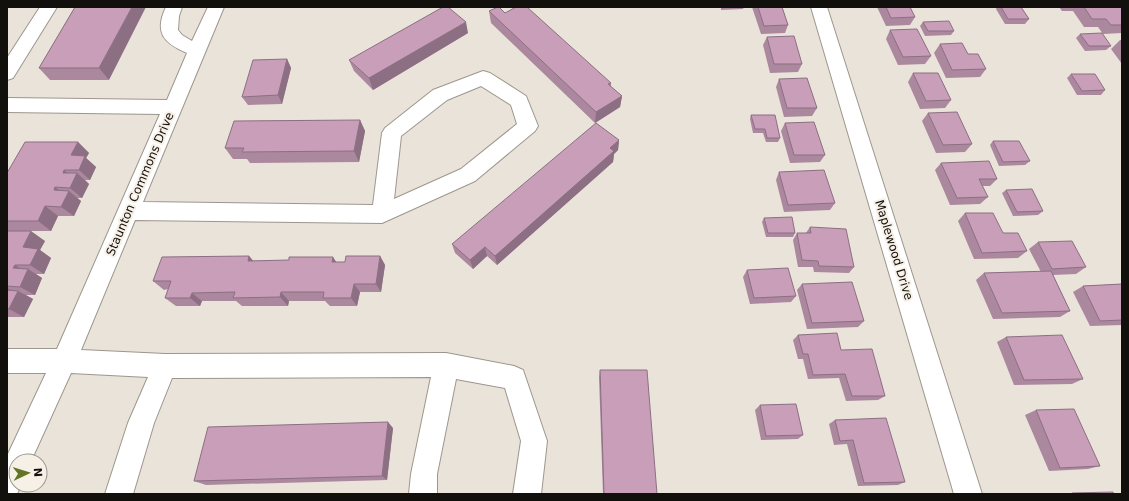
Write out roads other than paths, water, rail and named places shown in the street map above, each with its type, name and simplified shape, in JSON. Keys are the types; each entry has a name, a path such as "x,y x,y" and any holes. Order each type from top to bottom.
{"street":[{"path":"7,73 49,7"},
{"path":"174,7 168,21 170,34 174,40 197,50"},
{"name":"Staunton Commons Drive","path":"22,453 64,361 216,7"},
{"name":"Maplewood Drive","path":"819,7 968,494"},
{"path":"128,211 382,214 468,175 516,136 528,126 519,101 483,78 440,95 392,133 382,214"},
{"path":"7,105 173,107"},
{"path":"7,361 64,361 165,366 446,365 514,378 534,441 527,494"},
{"path":"423,494 424,474 446,365"},
{"path":"119,494 141,423 165,366"}]}
